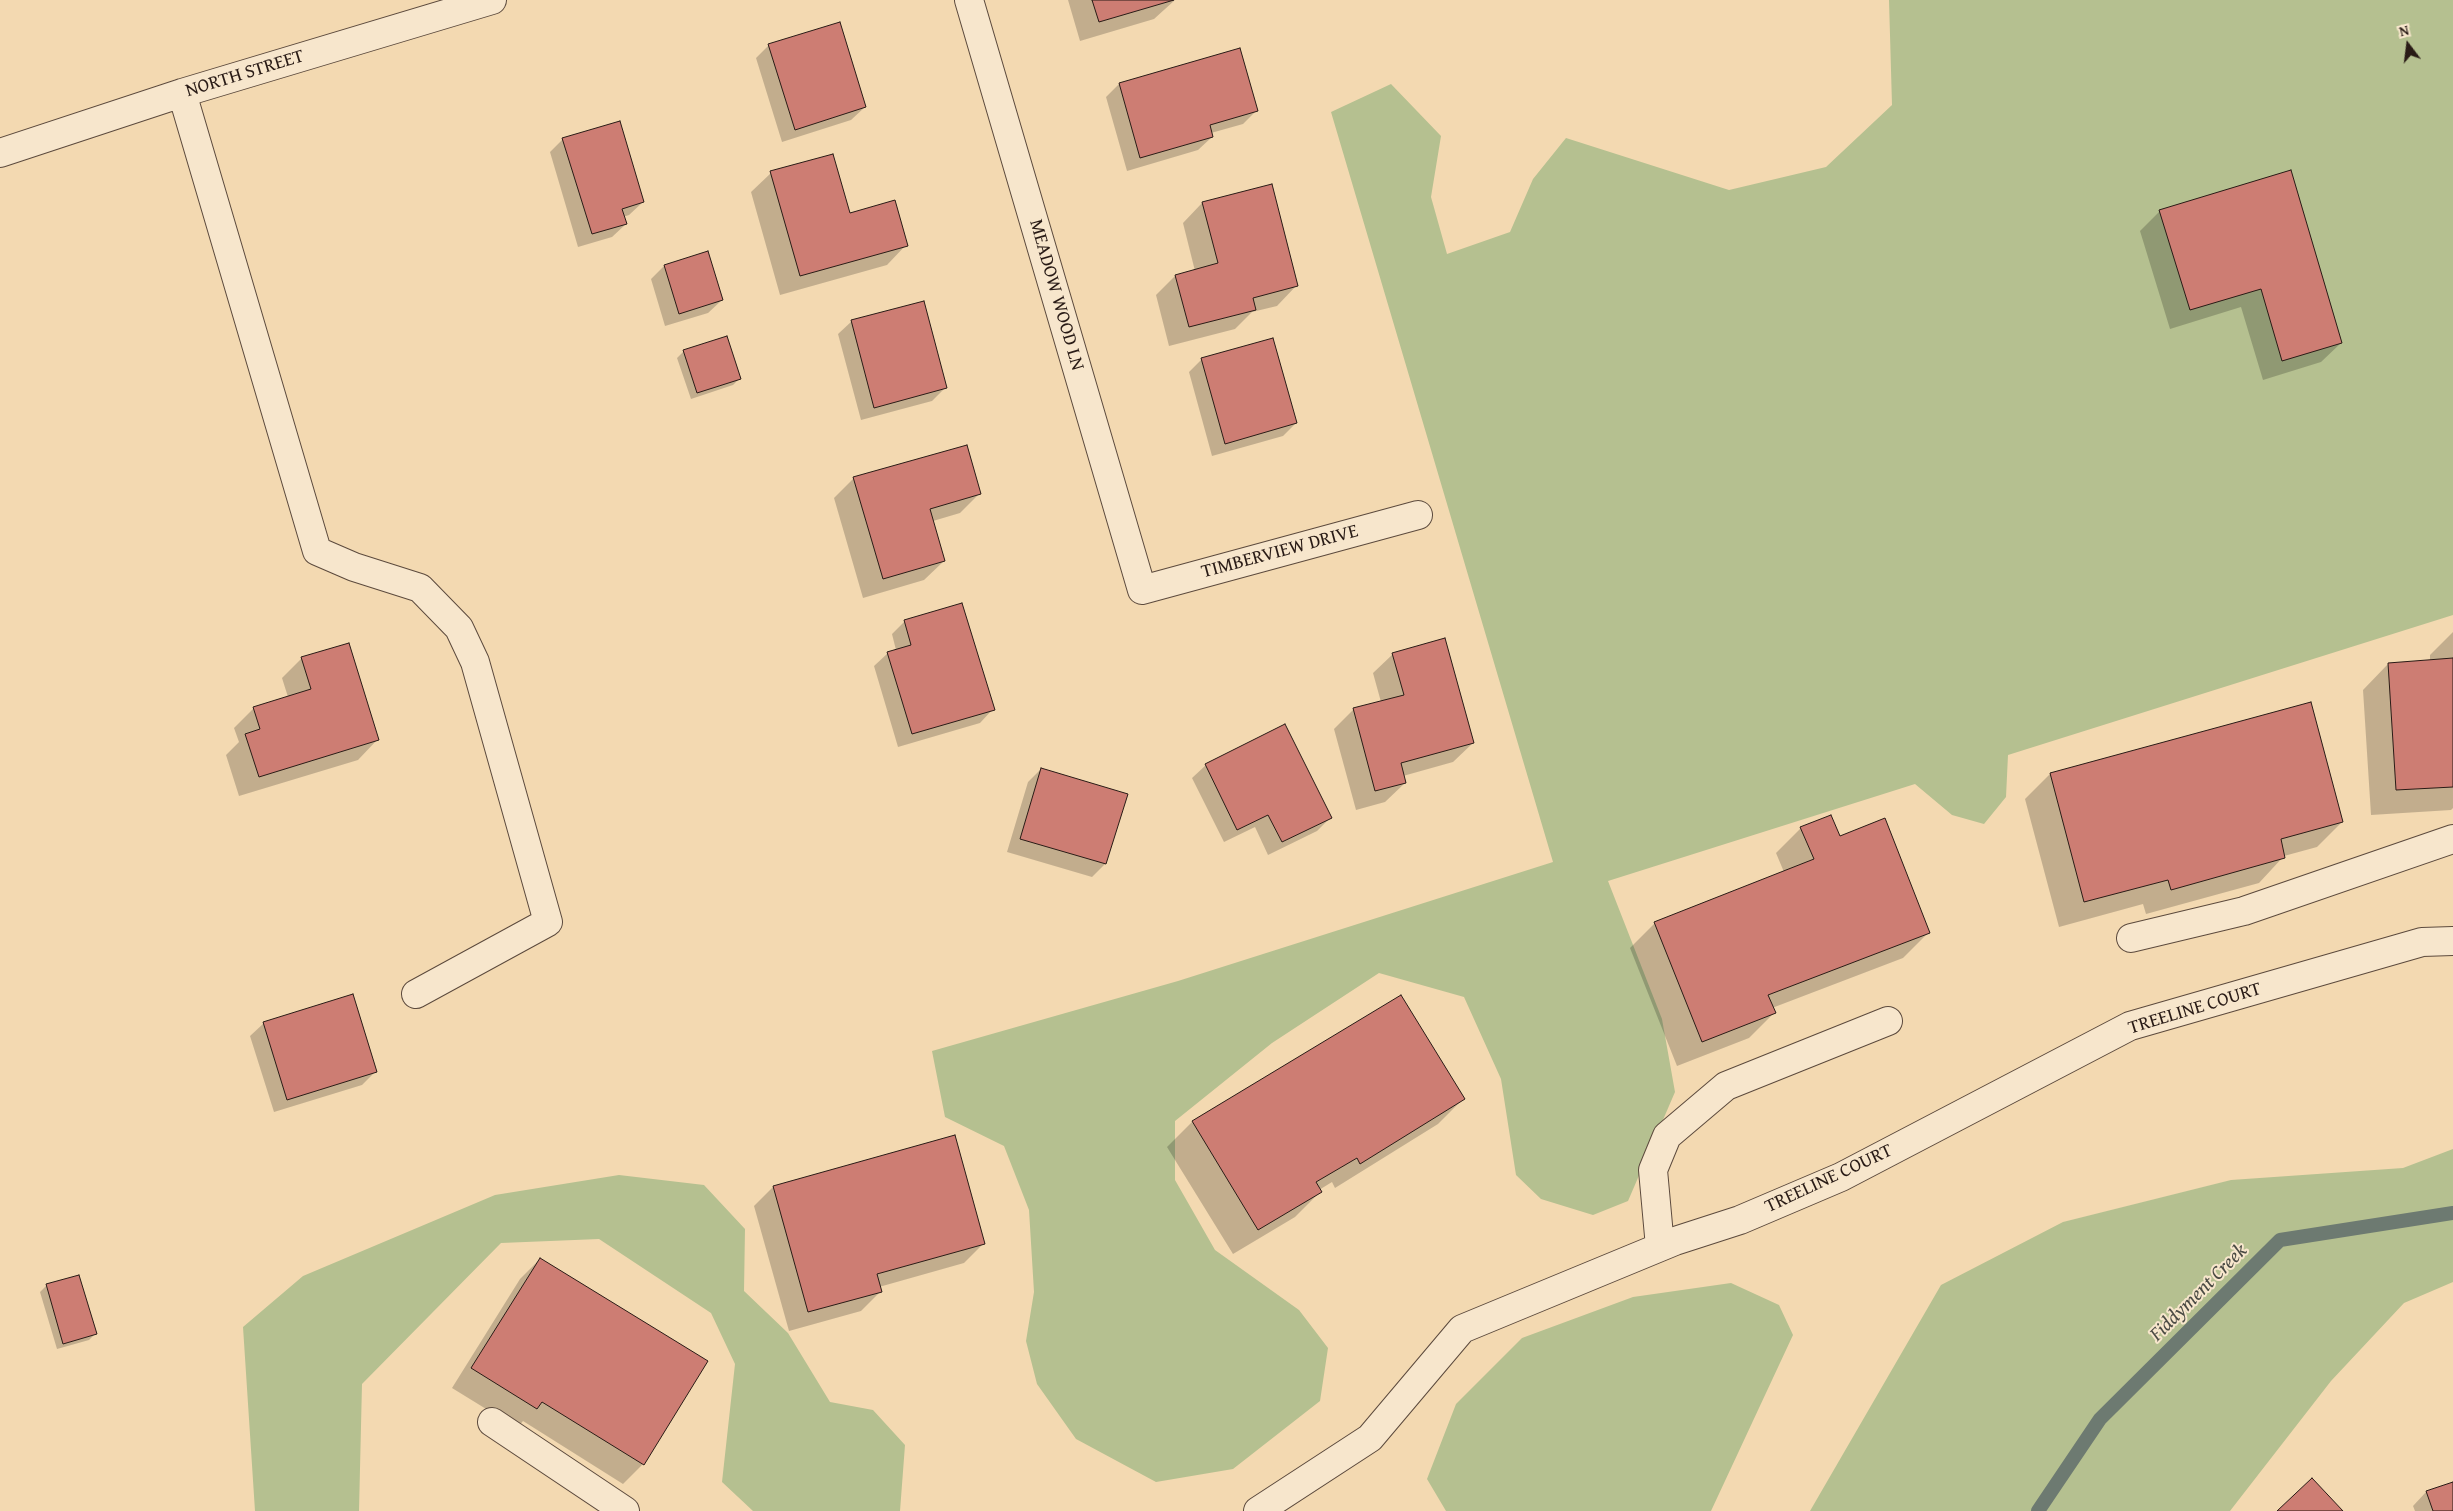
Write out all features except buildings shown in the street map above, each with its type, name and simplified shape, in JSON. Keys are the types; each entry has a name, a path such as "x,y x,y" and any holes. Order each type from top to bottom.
{"street":[{"name":"NORTH STREET","path":"0,153 182,93 492,0"},
{"name":"MEADOW WOOD LN","path":"969,0 1142,590"},
{"path":"182,93 317,552 354,568 420,588 459,628 475,662 548,922 416,994"},
{"name":"TIMBERVIEW DRIVE","path":"1142,590 1418,515"},
{"path":"2132,938 2244,911 2453,840"},
{"name":"TREELINE COURT","path":"1258,1511 1370,1438 1462,1329 1660,1247 1740,1220 1841,1177 2130,1026 2422,942 2453,941"},
{"path":"1660,1247 1653,1170 1667,1136 1726,1086 1888,1021"},
{"path":"492,1422 626,1511"}],"green space":[{"path":"1889,0 2453,0 2453,615 2008,755 2006,797 1984,824 1952,815 1915,784 1608,881 1662,1019 1675,1092 1628,1201 1593,1215 1541,1199 1516,1175 1501,1079 1464,997 1379,973 1272,1043 1175,1121 1175,1180 1215,1250 1299,1310 1328,1348 1320,1401 1233,1469 1156,1482 1076,1439 1037,1384 1026,1341 1034,1292 1029,1210 1004,1146 945,1117 932,1051 1178,981 1553,862 1331,112 1391,84 1441,136 1431,197 1447,254 1510,232 1533,179 1566,138 1729,190 1826,167 1892,105"},
{"path":"2453,1149 2453,1282 2404,1303 2331,1381 2230,1511 1810,1511 1941,1285 2063,1222 2231,1180 2403,1168"},
{"path":"619,1175 704,1185 745,1229 744,1291 788,1333 830,1402 873,1410 905,1445 900,1511 753,1511 722,1482 735,1364 711,1313 599,1239 501,1243 362,1384 359,1511 255,1511 243,1327 303,1276 495,1195"},
{"path":"1731,1283 1779,1305 1793,1335 1711,1511 1446,1511 1427,1479 1456,1404 1522,1338 1633,1297"}],"waterway":[{"name":"Fiddyment Creek","path":"2038,1511 2100,1419 2280,1240 2453,1213"}]}
